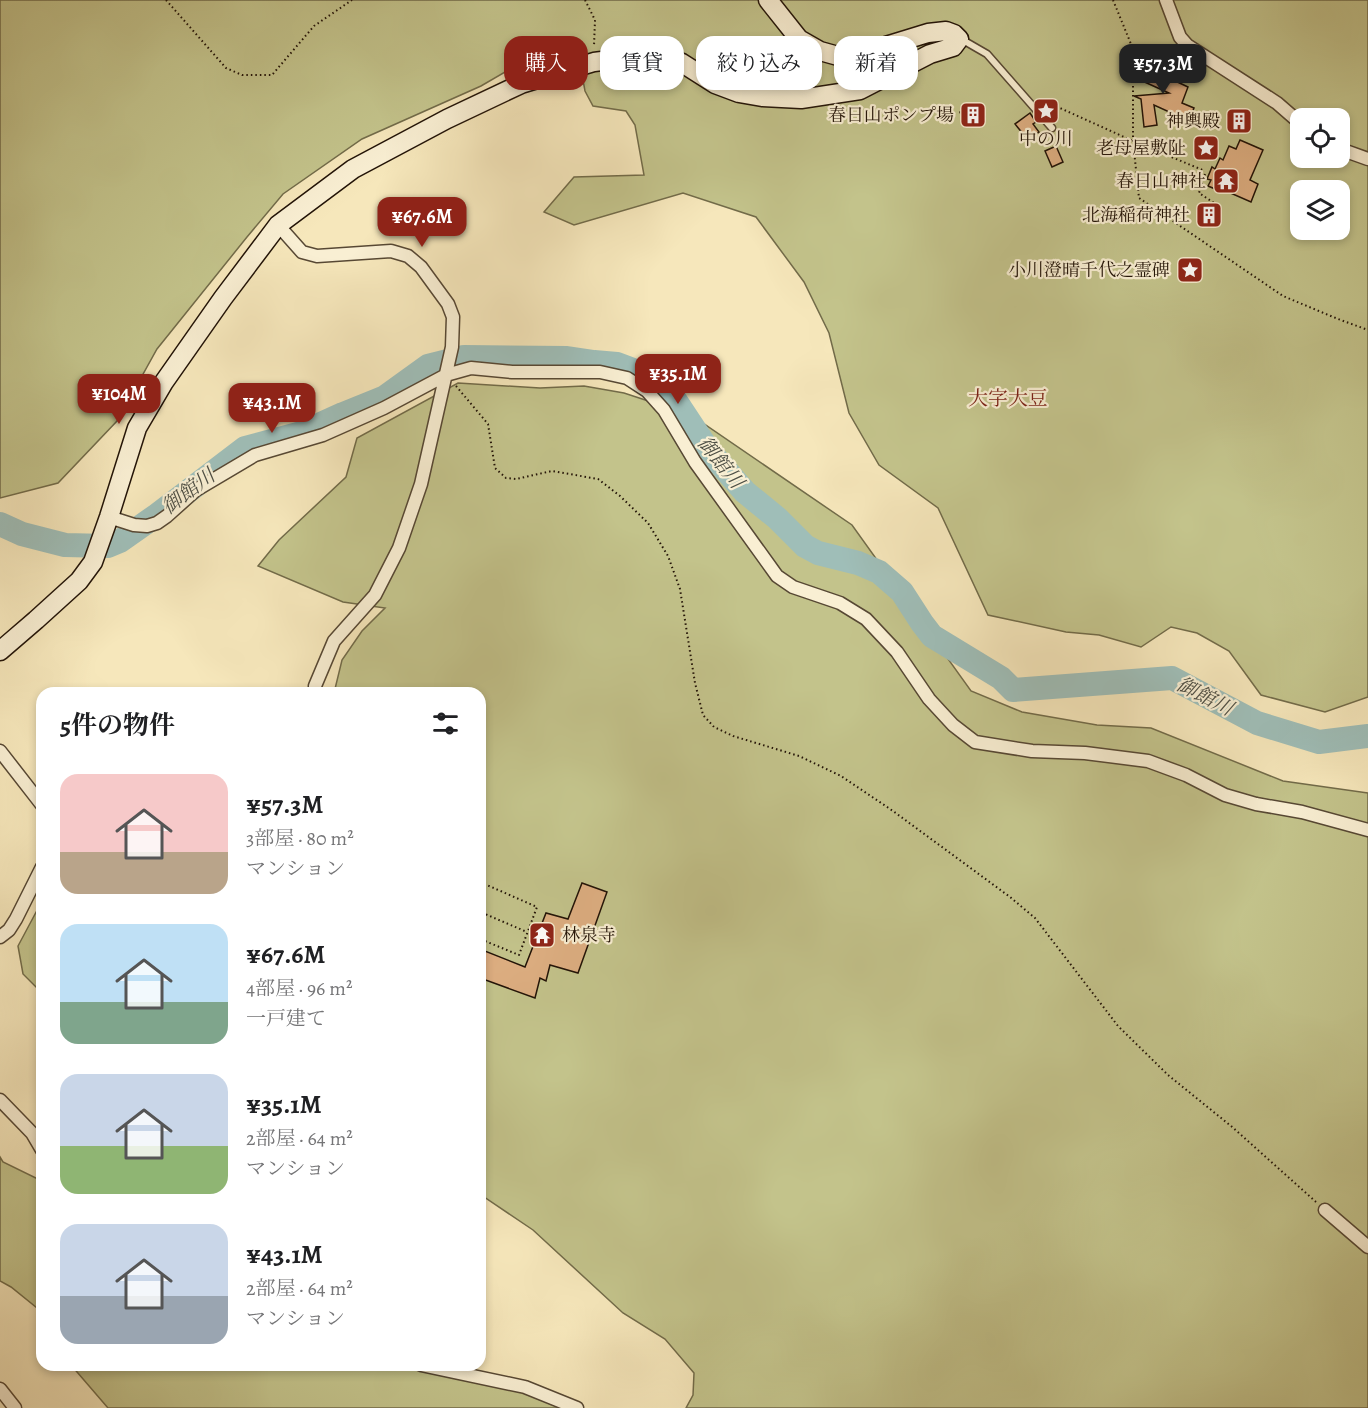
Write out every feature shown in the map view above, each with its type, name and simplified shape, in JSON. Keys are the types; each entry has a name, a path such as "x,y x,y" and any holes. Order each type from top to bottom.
{"main road":[{"path":"0,651 79,581 93,562 110,517 136,428 164,382 216,308 278,225 353,169 447,119 521,84 594,62 649,55 665,57 682,63 715,84 739,93 801,99 860,90 930,54 953,47 959,39 946,31 928,33 853,56 838,56 820,51 799,39 768,0"}],"street":[{"path":"1166,0 1180,37 1187,45 1277,103 1290,114"},
{"path":"1350,153 1368,159"},
{"path":"278,225 302,252 317,256 391,251 408,256 421,267 448,304 453,317 452,347 421,484 399,548 375,595 334,641 315,687"},
{"path":"110,517 134,525 147,526 157,523 196,490 255,454 323,435 384,408 446,375 471,368 512,372 600,372 627,378 646,391 664,410 695,462 777,576 793,587 840,603 867,620 897,652 928,699 953,725 975,742 1032,751 1085,753 1149,761 1225,795 1368,830"},
{"path":"0,752 36,798"},
{"path":"0,937 9,930 36,879"},
{"path":"0,1100 36,1140"},
{"path":"1325,1210 1368,1247"},
{"path":"449,1371 525,1387 578,1408"},
{"path":"0,1389 15,1408"}],"lane":[{"path":"959,39 987,54 1052,128"}],"path":[{"path":"166,0 226,68 242,75 272,75 314,26 352,0"},
{"path":"585,0 595,20 594,62"},
{"path":"1113,0 1132,49 1133,141 1139,198 1283,296 1368,330"},
{"path":"1039,98 1205,172 1200,193 1214,203 1213,207"},
{"path":"446,375 488,424 495,468 506,478 516,479 552,471 598,479 620,495 648,523 668,556 680,589 695,683 704,715 714,727 732,736 799,756 841,776 893,811 1010,897 1035,918 1118,1026 1168,1075 1231,1126 1325,1210"},
{"path":"486,885 537,907 519,954 486,941"},
{"path":"486,915 527,932"}],"green space":[{"path":"0,0 1368,0 1368,697 1325,712 1261,695 1229,651 1197,633 1171,627 1141,647 1099,635 1066,632 988,615 938,508 879,465 849,413 829,333 804,282 756,217 683,193 574,225 544,212 574,177 644,175 635,125 626,111 593,106 585,91 588,90 588,36 504,36 504,73 481,86 362,139 283,194 157,349 117,421 58,483 0,498"},
{"path":"458,383 540,388 584,386 624,393 691,415 852,525 971,691 1022,712 1097,725 1151,728 1283,781 1368,793 1368,1408 686,1408 693,1395 694,1373 665,1339 623,1313 533,1230 486,1198 486,687 335,687 342,660 362,631 385,608 343,602 258,566 279,540 346,477 357,438"},
{"path":"36,912 36,987 23,974 18,946"},
{"path":"0,1157 3,1162 36,1178 36,1307 0,1281"},
{"path":"76,1371 432,1371 531,1393 561,1408 108,1408"}],"building":[{"path":"1149,54 1153,67 1188,87 1182,103 1194,108 1189,121 1154,105 1157,125 1144,127 1141,99 1134,96 1169,93 1138,79"},
{"name":"春日山ポンプ場","path":"979,103 985,117 966,126 960,112"},
{"path":"1030,113 1036,122 1033,124 1039,132 1028,140 1015,124"},
{"path":"1240,140 1263,150 1250,180 1258,184 1251,202 1208,186 1211,180 1207,179 1212,167 1215,169 1220,158 1223,160 1229,146 1236,149"},
{"path":"1056,146 1063,162 1052,167 1045,151"},
{"path":"582,883 607,892 578,973 550,965 546,981 540,978 535,998 486,980 486,951 525,967 546,913 568,919"}],"waterway":[{"name":"御館川","path":"0,524 22,534 65,545 108,546 120,541 157,515 245,448 301,433 385,397 428,366 464,357 567,358 617,364 666,386 709,451 745,492 777,518 805,546 818,553 858,563 879,572 902,592 932,636 1001,678 1013,690 1172,678 1257,723 1319,742 1368,736"}],"place":[{"name":"中の川","path":"1046,111"},
{"name":"春日山ポンプ場","path":"973,115"},
{"name":"神輿殿","path":"1239,121"},
{"name":"老母屋敷阯","path":"1206,148"},
{"name":"春日山神社","path":"1226,181"},
{"name":"北海稲荷神社","path":"1209,215"},
{"name":"小川澄晴千代之霊碑","path":"1190,270"},
{"name":"林泉寺","path":"542,935"}],"district":[{"name":"大字大豆","path":"1008,398"}]}
